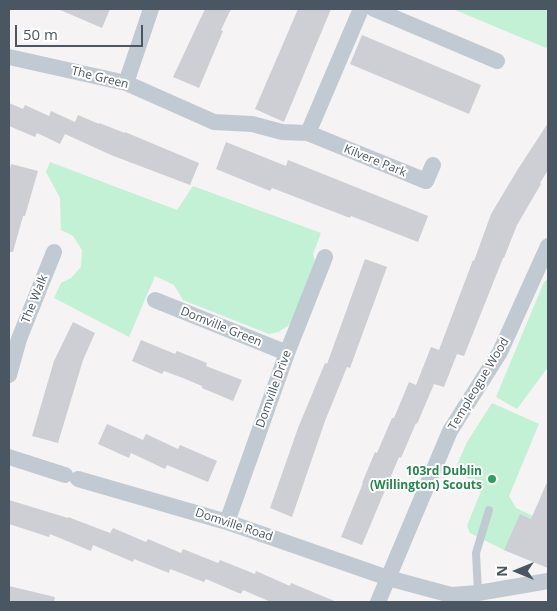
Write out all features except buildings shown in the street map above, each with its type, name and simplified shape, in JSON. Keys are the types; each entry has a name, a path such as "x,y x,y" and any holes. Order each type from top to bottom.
{"street":[{"path":"126,83 151,9"},
{"path":"308,133 361,9"},
{"path":"374,9 497,61"},
{"name":"The Green","path":"9,57 126,83 214,122"},
{"name":"Kilvere Park","path":"214,122 252,124 282,132 308,133 426,181 433,165"},
{"name":"Templeogue Wood","path":"378,602 450,431 500,352 548,246"},
{"name":"The Walk","path":"9,375 19,339 54,252"},
{"name":"Domville Drive","path":"227,522 287,353 325,257"},
{"name":"Domville Green","path":"154,300 287,353"},
{"name":"Domville Road","path":"9,456 72,477 227,522 388,578 450,595 478,593 548,581"}],"lane":[{"path":"478,593 476,553 489,510"}],"green space":[{"path":"453,9 548,9 548,46 546,48"},
{"path":"50,162 177,210 193,186 321,233 313,254 316,265 294,318 288,326 278,332 269,334 183,300 174,285 155,276 129,337 54,298 61,283 71,278 81,267 82,250 73,236 61,230 60,198 46,172"},
{"path":"548,279 548,367 517,409 496,397 544,282"},
{"name":"103rd Dublin (Willington) Scouts","path":"492,403 539,424 509,496 516,508 548,523 548,568 504,550 470,533 467,526 483,486 454,471 467,442"}],"place":[{"name":"103rd Dublin (Willington) Scouts","path":"492,479"}]}
